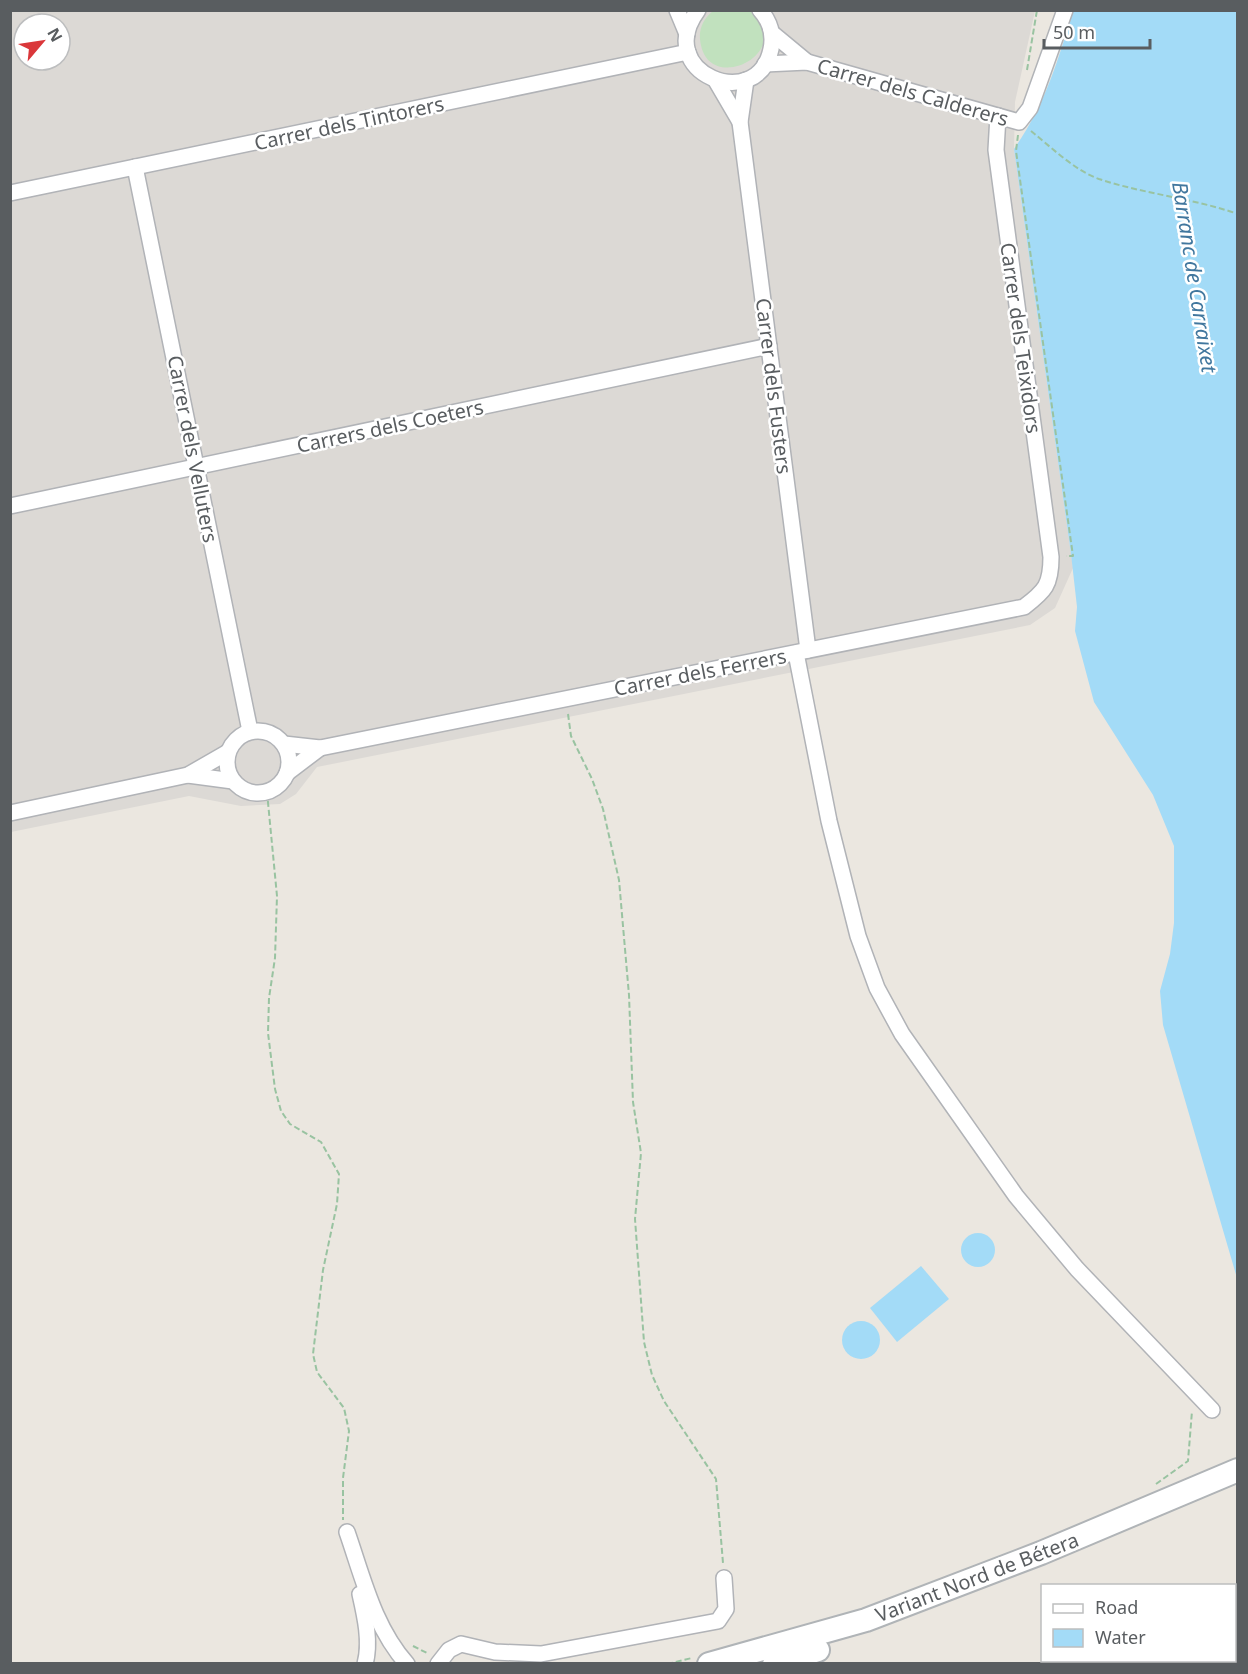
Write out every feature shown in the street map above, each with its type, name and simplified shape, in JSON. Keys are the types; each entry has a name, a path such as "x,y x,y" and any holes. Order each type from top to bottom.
{"main road":[{"name":"Variant Nord de Bétera","path":"774,1664 869,1634 1093,1547 1190,1498 1238,1470"},
{"name":"Variant Nord de Bétera","path":"709,1664 866,1620 1190,1498 1238,1484"}],"street":[{"path":"677,10 687,34"},
{"path":"688,52 687,34 691,20 698,10"},
{"path":"716,81 731,83 746,80 765,64 770,55 772,33 760,10"},
{"path":"1019,122 1030,108 1065,10"},
{"name":"Carrer dels Calderers","path":"772,33 807,62"},
{"name":"Carrer dels Fusters","path":"688,52 698,70 716,81 740,122"},
{"name":"Carrer dels Tintorers","path":"10,193 688,52"},
{"name":"Carrer dels Calderers","path":"765,64 807,62 1019,122"},
{"name":"Carrer dels Fusters","path":"746,80 740,122 769,346 802,651 829,821 858,936 877,988 902,1034 1016,1196 1077,1269 1212,1410"},
{"name":"Carrer dels Teixidors","path":"998,116 996,150 1051,559"},
{"name":"Carrer dels Velluters","path":"135,167 250,731"},
{"name":"Carrers dels Coeters","path":"10,506 769,346"},
{"name":"Carrer dels Ferrers","path":"284,744 320,748 1024,607 1041,594 1049,583 1051,559"},
{"path":"188,774 233,781 249,792 267,792 276,788 287,772 289,758 284,744 269,732 250,731 232,743 228,752 228,772 233,781"},
{"name":"Carrer dels Ferrers","path":"287,772 320,748"},
{"path":"10,813 188,774 228,752"},
{"path":"347,1532 365,1618 367,1654 365,1664"},
{"path":"347,1532 378,1622 392,1647 407,1664"},
{"path":"438,1664 449,1650 461,1644 495,1652 541,1654 718,1621 726,1609 724,1578"}],"path":[{"path":"1026,76 1037,10"},
{"path":"1019,122 1066,159 1097,178 1213,205 1238,214"},
{"path":"1019,122 1016,151 1073,556 1051,559"},
{"path":"566,699 571,736 599,799 615,855 619,880 629,995 633,1102 641,1153 635,1219 644,1342 652,1375 664,1401 716,1479 724,1578"},
{"path":"267,792 277,896 275,958 269,998 268,1033 275,1089 281,1112 290,1124 321,1142 339,1174 337,1204 323,1270 314,1354 317,1372 344,1408 349,1431 342,1514 347,1532"},
{"path":"1156,1489 1159,1481 1188,1461 1193,1389"}],"shaded area":[{"path":"11,11 1035,11 1015,102 1014,149 1073,568 1055,608 1030,625 317,767 296,794 280,804 241,806 189,796 11,832"}],"green space":[{"path":"713,11 750,11 762,26 764,41 757,54 746,63 731,67 717,66 706,57 700,31 705,20"}],"water":[{"name":"Barranc de Carraixet","path":"1073,11 1237,11 1237,1278 1163,1025 1160,991 1170,954 1174,923 1174,846 1153,795 1094,702 1075,631 1077,607 1071,554 1014,149 1043,99"},
{"path":"978,1233 990,1238 995,1250 990,1262 978,1267 966,1262 961,1250 966,1238"},
{"path":"921,1266 949,1299 897,1342 870,1308"},
{"path":"861,1321 868,1322 874,1327 879,1333 879,1347 874,1353 868,1358 861,1359 854,1358 848,1353 843,1347 842,1340 843,1333 848,1327 854,1322"}]}
